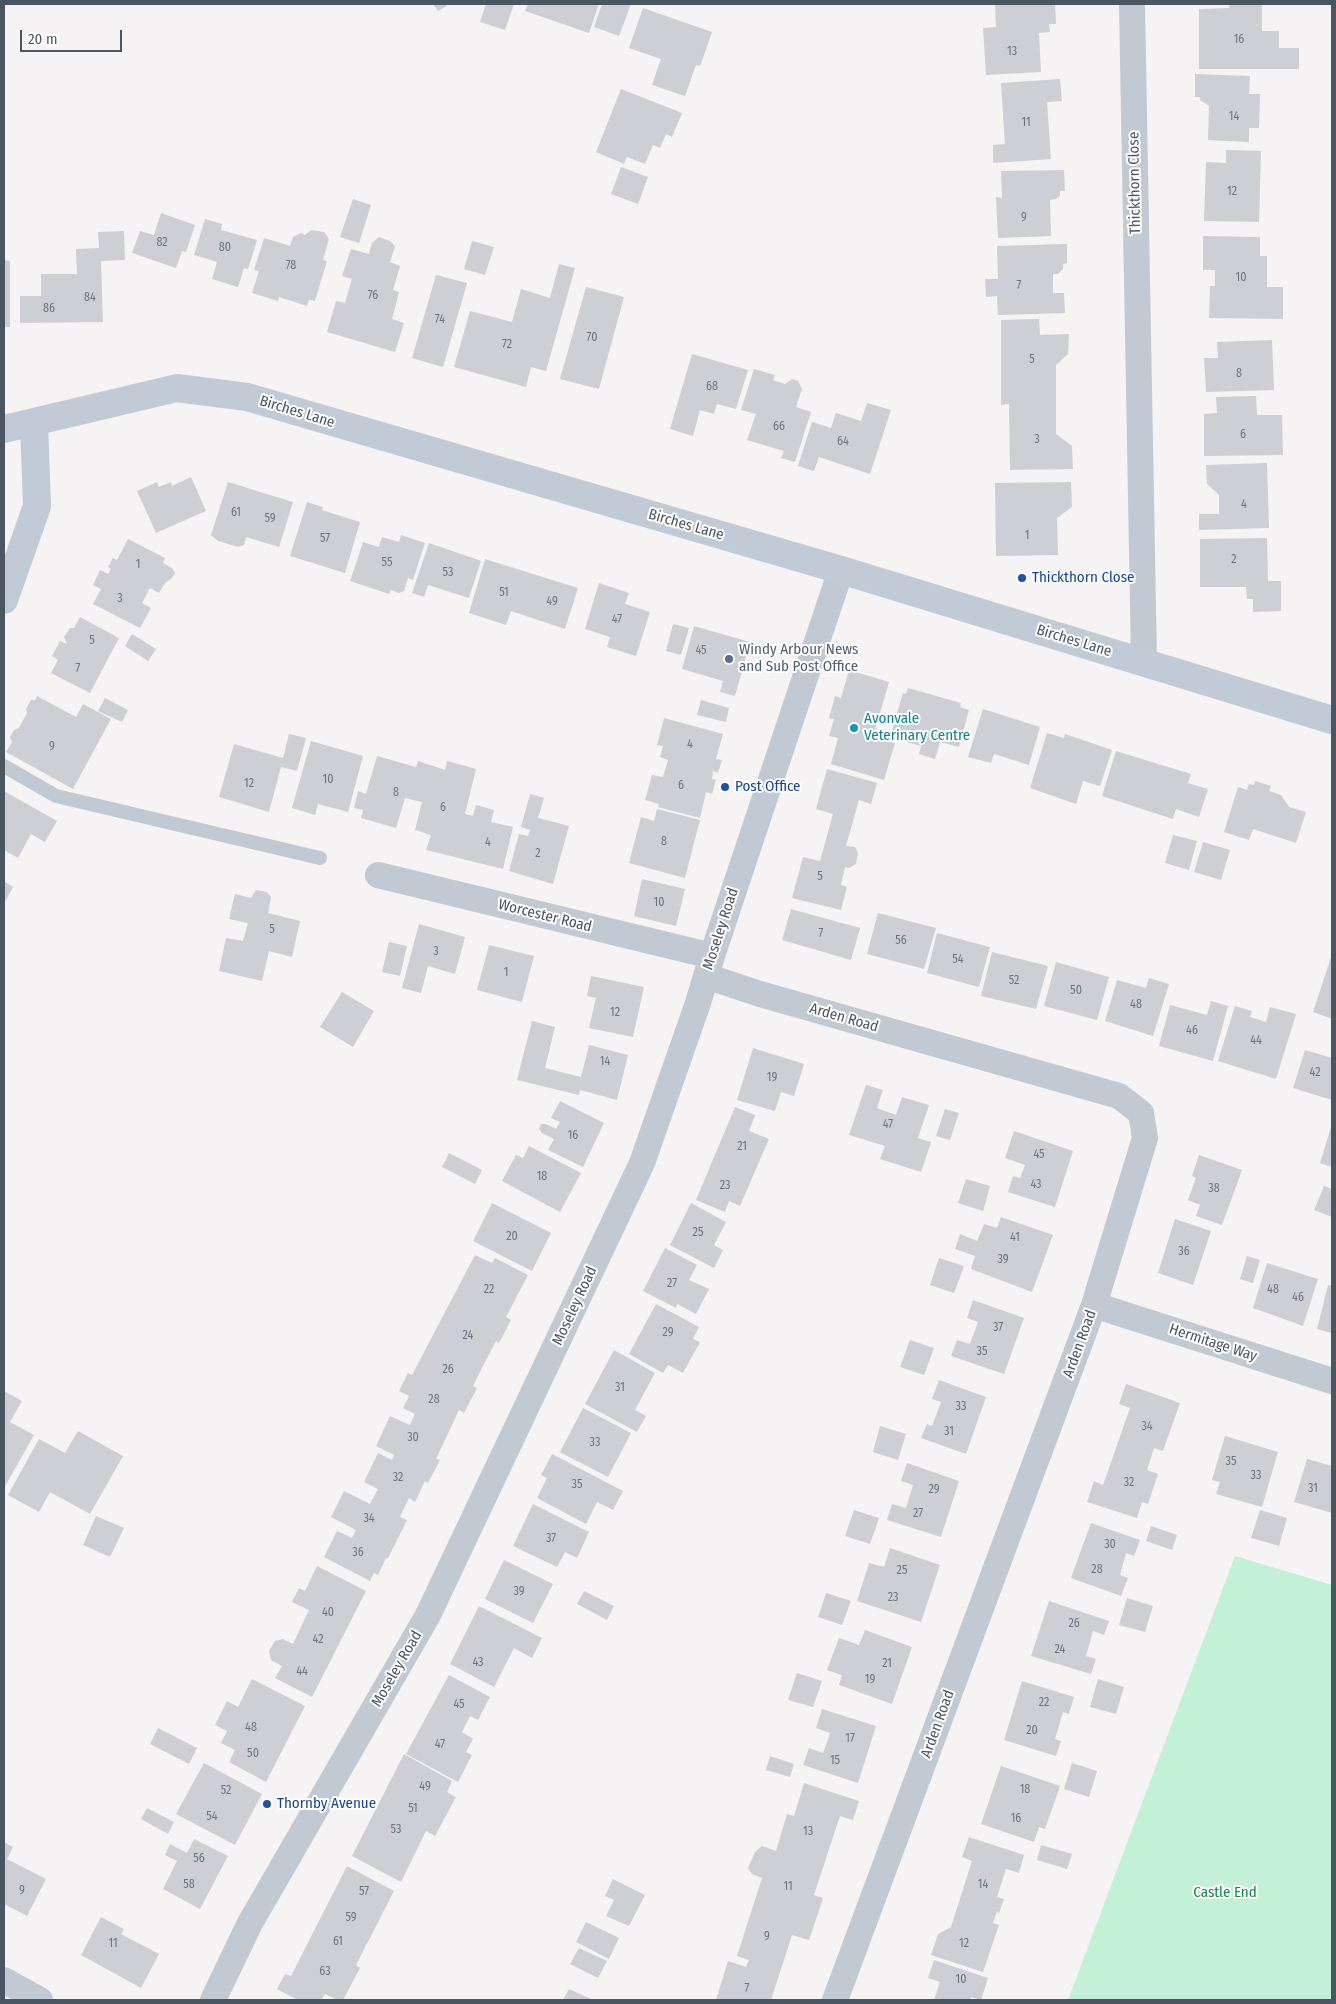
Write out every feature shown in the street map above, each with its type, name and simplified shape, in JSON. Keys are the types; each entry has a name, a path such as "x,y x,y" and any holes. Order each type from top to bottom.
{"street":[{"name":"Thickthorn Close","path":"1132,4 1144,662"},
{"name":"Birches Lane","path":"4,429 177,388 247,397 840,570 1332,720"},
{"path":"4,600 36,506 34,423"},
{"name":"Moseley Road","path":"213,2000 250,1923 428,1615 642,1163 698,1003 840,570"},
{"name":"Worcester Road","path":"378,875 709,966"},
{"name":"Arden Road","path":"709,966 770,997 1118,1096 1141,1113 1145,1138 1094,1305 835,2000"},
{"name":"Hermitage Way","path":"1094,1305 1332,1381"},
{"path":"4,1980 40,2000"}],"lane":[{"path":"4,766 56,796 320,858"}],"green space":[{"name":"Castle End","path":"1235,1556 1332,1585 1332,2000 1068,2000"}],"building":[{"path":"433,4 450,4 438,11"},
{"path":"486,4 514,4 505,30 480,22"},
{"path":"528,4 599,4 589,33 525,11"},
{"path":"602,4 631,4 619,36 594,27"},
{"path":"1055,4 1056,24 1049,24 1050,32 1039,33 1041,72 986,75 983,28 996,27 995,5"},
{"path":"1229,4 1262,4 1262,31 1279,31 1279,48 1299,48 1299,69 1199,69 1199,9 1229,8"},
{"path":"643,8 712,32 700,66 696,65 685,96 652,85 661,59 629,48"},
{"path":"1195,74 1250,76 1249,94 1260,94 1259,128 1249,128 1249,142 1208,140 1209,106 1200,100 1200,97 1195,97"},
{"path":"1060,79 1062,101 1047,102 1051,159 993,163 993,145 1005,144 1001,83"},
{"path":"621,89 682,113 672,137 666,134 660,148 653,145 645,164 627,157 624,164 596,152"},
{"path":"1226,150 1261,151 1259,222 1204,221 1206,162 1226,163"},
{"path":"621,167 648,177 638,204 611,194"},
{"path":"1064,170 1065,191 1060,191 1060,196 1050,200 1051,236 998,238 996,197 1002,198 1001,171"},
{"path":"353,199 371,205 359,243 340,237"},
{"path":"161,213 195,225 186,252 182,251 176,268 132,253 140,231 154,235"},
{"path":"205,219 222,224 221,230 257,240 248,269 244,268 238,287 212,279 217,262 194,255"},
{"path":"311,230 324,232 329,239 323,260 327,261 315,301 309,300 307,306 279,297 278,301 252,293 259,271 254,270 264,238 290,246 293,237 301,233 305,235"},
{"path":"124,231 125,260 101,261 103,322 20,323 20,296 41,296 41,274 77,274 76,249 99,248 98,232"},
{"path":"1203,236 1260,237 1260,256 1267,256 1267,287 1283,287 1283,319 1209,318 1210,286 1215,286 1215,270 1203,270"},
{"path":"379,237 390,241 395,246 390,262 400,266 393,290 399,292 392,319 404,323 395,352 327,332 336,301 345,303 352,279 342,276 351,249 369,254 372,243"},
{"path":"472,241 494,247 485,275 464,269"},
{"path":"1067,244 1067,263 1063,264 1063,269 1058,274 1053,274 1053,293 1064,293 1065,313 998,315 997,296 986,297 985,279 998,279 997,246"},
{"path":"4,260 10,261 10,327 4,327"},
{"path":"559,264 575,268 546,371 531,367 526,387 454,367 470,311 512,322 521,289 550,298"},
{"path":"436,275 467,283 443,367 412,358"},
{"path":"586,287 624,297 599,389 560,379"},
{"path":"1039,319 1040,335 1069,334 1068,354 1056,365 1056,434 1072,446 1073,469 1010,470 1009,404 1001,405 1001,320"},
{"path":"1272,340 1274,390 1206,392 1204,358 1218,358 1217,342"},
{"path":"692,354 748,370 736,409 717,404 714,414 700,410 693,436 670,429"},
{"path":"754,369 775,375 773,380 785,384 792,379 798,381 802,389 796,407 811,412 795,462 781,458 784,451 747,440 756,414 741,410"},
{"path":"1256,396 1257,415 1282,415 1283,455 1204,456 1204,414 1217,413 1216,397"},
{"path":"867,403 891,410 870,474 819,457 814,471 798,466 812,422 831,428 836,413 861,421"},
{"path":"1267,463 1269,528 1199,530 1199,514 1219,514 1219,495 1207,484 1206,465"},
{"path":"191,477 206,511 156,533 137,491 157,482 159,487 171,482 172,486"},
{"path":"228,482 293,502 279,547 246,537 244,545 238,547 218,541 211,535"},
{"path":"1071,482 1072,507 1057,518 1058,555 996,556 995,483"},
{"path":"307,502 323,507 322,510 360,522 345,573 290,556"},
{"path":"401,535 425,543 413,580 408,578 404,591 399,593 391,590 389,594 350,581 363,542 379,547 382,537 399,542"},
{"path":"1267,538 1268,581 1281,581 1281,611 1253,612 1253,599 1247,599 1246,587 1200,587 1200,539"},
{"path":"128,539 165,558 163,563 172,568 175,573 165,583 159,593 150,588 142,603 151,608 140,628 93,604 101,589 93,585 100,570 108,574 111,569 108,567 113,558 117,560"},
{"path":"429,543 481,561 469,598 428,585 424,597 412,593"},
{"path":"485,559 578,588 565,629 511,611 506,625 469,613"},
{"path":"599,583 629,593 625,604 650,612 636,656 607,647 610,637 585,629"},
{"path":"80,617 119,638 90,693 51,673 58,660 52,656 60,641 67,644 64,637 70,628 74,628"},
{"path":"673,624 689,628 681,655 666,651"},
{"path":"694,626 750,642 735,696 720,692 723,681 682,669"},
{"path":"132,634 156,649 148,661 125,646"},
{"name":"Avonvale Veterinary Centre","path":"849,670 889,682 873,737 895,743 884,780 831,764 838,738 829,736 834,719 829,718 835,696 841,698"},
{"path":"908,688 961,703 960,707 969,710 959,747 940,742 935,759 919,754 921,746 890,737 903,693 906,694"},
{"path":"37,696 76,717 83,704 111,719 73,789 6,752 12,742 10,737 14,730 19,728 31,700 35,700"},
{"path":"105,698 128,710 122,722 98,711"},
{"path":"701,700 729,708 726,722 697,715"},
{"path":"983,709 1040,727 1029,765 994,754 991,763 968,757"},
{"path":"664,718 723,734 716,759 722,760 718,773 713,771 712,779 716,780 712,794 706,792 700,818 658,807 659,804 645,800 652,775 663,777 668,760 660,757 663,746 657,745"},
{"path":"1047,733 1064,738 1065,734 1112,750 1100,786 1083,781 1076,804 1030,788"},
{"path":"289,734 306,738 297,771 281,767 269,812 219,797 234,744 283,758"},
{"path":"311,741 363,756 348,812 318,804 315,815 292,808"},
{"path":"1116,751 1191,774 1188,783 1208,789 1199,817 1176,809 1173,819 1102,796"},
{"path":"377,756 416,767 418,761 445,770 447,761 476,769 465,814 473,816 476,805 494,810 491,822 513,827 503,869 426,850 431,835 415,830 422,802 405,798 396,828 361,818 363,810 354,808 358,791 366,794"},
{"path":"827,769 877,783 871,804 859,800 846,846 855,847 858,853 856,864 849,868 845,867 841,885 847,887 841,910 792,898 803,857 820,861 833,814 816,809"},
{"path":"1255,781 1271,786 1269,791 1281,795 1289,807 1306,812 1296,843 1253,829 1249,840 1224,832 1238,787 1247,790 1249,784 1254,785"},
{"path":"4,791 57,821 45,842 31,834 18,858 4,850"},
{"path":"530,794 544,798 538,818 569,826 553,884 509,871 519,834 528,836 530,830 521,827"},
{"path":"657,809 700,820 685,878 629,863 641,817 654,821"},
{"path":"1173,835 1197,841 1189,870 1165,863"},
{"path":"1203,842 1230,850 1221,880 1194,872"},
{"path":"642,879 685,889 676,926 634,916"},
{"path":"4,881 13,887 4,904"},
{"path":"256,890 267,892 271,897 268,913 300,921 292,957 269,951 262,981 219,971 226,938 243,941 248,923 229,919 235,894 251,898"},
{"path":"791,909 860,928 851,960 782,940"},
{"path":"878,913 936,928 924,969 867,954"},
{"path":"419,924 465,937 455,974 428,966 421,993 402,988"},
{"path":"937,933 990,947 979,987 927,973"},
{"path":"389,942 407,946 400,976 382,972"},
{"path":"489,945 534,956 522,1002 477,990"},
{"path":"992,952 1048,966 1036,1009 981,996"},
{"path":"1332,954 1332,1019 1313,1012"},
{"path":"1056,962 1109,977 1097,1020 1044,1006"},
{"path":"591,976 644,987 633,1037 589,1028 596,998 587,996"},
{"path":"1149,978 1169,984 1153,1036 1105,1021 1117,980 1146,988"},
{"path":"342,992 374,1011 353,1047 320,1027"},
{"path":"1211,1001 1228,1006 1213,1061 1159,1046 1170,1005 1207,1015"},
{"path":"1235,1006 1252,1011 1250,1017 1266,1022 1270,1007 1296,1014 1276,1079 1218,1061"},
{"path":"532,1021 555,1027 545,1068 581,1077 589,1045 628,1055 617,1100 580,1090 579,1095 517,1080"},
{"path":"753,1048 804,1064 794,1096 781,1092 775,1111 737,1100"},
{"path":"1305,1050 1332,1058 1332,1100 1293,1088"},
{"path":"866,1085 883,1090 877,1108 896,1115 902,1097 929,1105 918,1138 931,1142 921,1172 880,1159 885,1146 849,1135"},
{"path":"560,1101 604,1123 583,1167 548,1150 554,1139 542,1133 539,1129 541,1124 546,1124 556,1129 560,1122 551,1118"},
{"path":"735,1107 755,1115 749,1131 769,1139 740,1206 729,1201 725,1212 696,1200"},
{"path":"945,1109 959,1113 950,1140 936,1136"},
{"path":"1332,1124 1332,1167 1320,1163"},
{"path":"1014,1131 1073,1151 1055,1207 1008,1192 1013,1176 1020,1178 1025,1165 1005,1158"},
{"path":"529,1146 581,1173 560,1212 502,1181 516,1155 523,1158"},
{"path":"449,1153 482,1170 475,1184 442,1167"},
{"path":"1199,1155 1242,1170 1222,1225 1196,1216 1200,1205 1188,1200 1196,1178 1192,1176"},
{"path":"966,1179 990,1186 983,1211 958,1203"},
{"path":"1324,1186 1332,1189 1332,1217 1314,1210"},
{"path":"492,1203 551,1233 532,1271 473,1241"},
{"path":"691,1203 726,1222 714,1245 723,1250 714,1268 670,1245"},
{"path":"1001,1217 1053,1235 1032,1292 971,1269 975,1256 955,1249 960,1234 977,1241 984,1224 997,1228"},
{"path":"1175,1219 1211,1231 1193,1285 1158,1273"},
{"path":"665,1248 697,1265 689,1280 709,1289 696,1314 677,1304 676,1308 643,1291"},
{"path":"475,1255 492,1263 495,1258 528,1275 506,1317 511,1320 499,1343 496,1341 473,1386 477,1388 464,1413 459,1410 436,1459 440,1460 428,1483 425,1481 415,1502 409,1498 400,1517 407,1520 378,1575 374,1573 370,1581 324,1557 337,1531 352,1538 356,1530 331,1517 344,1491 370,1504 378,1489 364,1482 378,1453 392,1460 394,1455 376,1446 390,1416 410,1425 415,1414 403,1408 409,1396 399,1391 408,1373 412,1375"},
{"path":"1247,1256 1260,1260 1253,1283 1240,1279"},
{"path":"939,1258 964,1266 954,1293 930,1285"},
{"path":"1267,1263 1318,1279 1303,1326 1253,1308"},
{"path":"1328,1285 1332,1286 1332,1333 1317,1329"},
{"path":"973,1300 1024,1318 1004,1374 951,1356 957,1340 970,1344 978,1322 967,1318"},
{"path":"656,1304 699,1327 693,1339 700,1342 683,1373 668,1365 663,1373 629,1354"},
{"path":"910,1340 934,1348 924,1375 900,1367"},
{"path":"614,1350 655,1373 635,1410 646,1416 637,1432 585,1404"},
{"path":"939,1380 986,1397 966,1454 921,1438 927,1424 932,1426 941,1402 932,1399"},
{"path":"1126,1384 1180,1403 1163,1451 1154,1448 1147,1470 1158,1474 1148,1504 1142,1502 1137,1518 1087,1502 1094,1481 1103,1485 1130,1408 1119,1404"},
{"path":"4,1391 22,1401 10,1422 34,1435 4,1488"},
{"path":"583,1408 631,1433 608,1477 560,1452"},
{"path":"880,1426 906,1434 898,1460 873,1452"},
{"path":"78,1431 123,1456 90,1514 50,1492 39,1512 8,1495 39,1439 65,1453"},
{"path":"1225,1436 1278,1452 1262,1507 1216,1494 1220,1482 1212,1480"},
{"path":"552,1454 623,1491 613,1510 597,1502 586,1524 537,1498 547,1478 541,1475"},
{"path":"1307,1459 1332,1466 1332,1513 1294,1502"},
{"path":"907,1463 959,1481 941,1537 887,1520 892,1504 906,1508 913,1485 901,1481"},
{"path":"533,1504 589,1532 577,1558 565,1552 557,1567 513,1546"},
{"path":"854,1510 879,1518 870,1544 845,1536"},
{"path":"1260,1510 1287,1518 1279,1546 1251,1538"},
{"path":"96,1516 124,1528 110,1557 83,1545"},
{"path":"1091,1523 1140,1540 1134,1556 1126,1553 1120,1575 1128,1578 1121,1596 1071,1578"},
{"path":"1151,1526 1177,1535 1172,1550 1146,1541"},
{"path":"890,1548 940,1565 921,1622 857,1601 869,1563 884,1567"},
{"path":"504,1560 553,1584 533,1623 485,1599"},
{"path":"317,1566 366,1591 312,1697 275,1678 282,1666 271,1660 269,1651 275,1641 283,1639 293,1644 309,1610 292,1602 299,1588 305,1591"},
{"path":"584,1591 614,1606 607,1620 577,1604"},
{"path":"826,1593 851,1601 842,1625 818,1617"},
{"path":"1127,1598 1153,1606 1145,1632 1119,1625"},
{"path":"1049,1601 1109,1621 1104,1635 1093,1631 1086,1656 1096,1659 1091,1674 1031,1656"},
{"path":"479,1606 542,1638 532,1658 514,1648 494,1687 450,1664"},
{"path":"865,1630 912,1647 892,1704 839,1685 842,1675 827,1670 839,1638 859,1645"},
{"path":"797,1673 822,1681 813,1707 788,1700"},
{"path":"449,1675 490,1697 478,1720 470,1716 462,1732 473,1739 466,1752 472,1755 458,1782 406,1754"},
{"path":"252,1679 305,1706 266,1782 229,1762 235,1750 221,1743 227,1731 215,1725 227,1701 238,1707"},
{"path":"1098,1679 1124,1687 1116,1714 1090,1707"},
{"path":"1022,1681 1074,1697 1069,1714 1063,1712 1055,1739 1061,1741 1056,1756 1004,1740"},
{"path":"822,1709 876,1726 858,1783 803,1765 809,1748 823,1753 826,1745 830,1733 816,1728"},
{"path":"158,1728 197,1748 189,1764 150,1744"},
{"path":"404,1754 452,1781 447,1792 456,1797 435,1836 426,1831 401,1882 352,1856"},
{"path":"770,1756 794,1764 790,1777 766,1770"},
{"path":"204,1763 262,1794 235,1845 176,1814"},
{"path":"1072,1763 1097,1771 1089,1797 1064,1789"},
{"path":"1001,1766 1060,1786 1045,1829 1039,1827 1034,1842 981,1824"},
{"path":"804,1783 859,1801 853,1820 840,1816 814,1895 823,1898 809,1940 792,1935 771,2000 716,2000 728,1961 746,1967 749,1960 737,1956 762,1878 752,1874 748,1868 755,1852 762,1846 776,1851 787,1814 794,1816"},
{"path":"147,1808 174,1822 168,1834 141,1819"},
{"path":"969,1837 1024,1855 1019,1873 1006,1869 997,1897 1004,1899 993,1923 999,1925 983,1972 931,1955 938,1934 951,1927 972,1861 962,1857"},
{"path":"194,1839 228,1856 200,1909 163,1889 177,1861 165,1855 170,1844 187,1853"},
{"path":"4,1842 13,1847 7,1859 46,1879 27,1916 4,1904"},
{"path":"1041,1845 1072,1854 1067,1869 1037,1860"},
{"path":"347,1866 394,1891 356,1965 360,1968 343,2000 337,2000 325,1994 321,2000 298,2000 277,1989 285,1974 291,1976"},
{"path":"613,1879 645,1895 629,1926 606,1916 614,1900 605,1896"},
{"path":"101,1917 124,1929 121,1934 159,1954 141,1988 81,1955"},
{"path":"586,1922 619,1938 609,1959 576,1942"},
{"path":"579,1948 607,1961 598,1978 570,1964"},
{"path":"934,1960 988,1978 981,2000 971,1997 970,2000 934,2000 940,1982 928,1978"},
{"path":"569,1989 593,2000 563,2000"}],"place":[{"name":"Thickthorn Close","path":"1022,578"},
{"name":"Windy Arbour News and Sub Post Office","path":"729,659"},
{"name":"Avonvale Veterinary Centre","path":"854,728"},
{"name":"Post Office","path":"725,787"},
{"name":"Thornby Avenue","path":"267,1804"}]}
